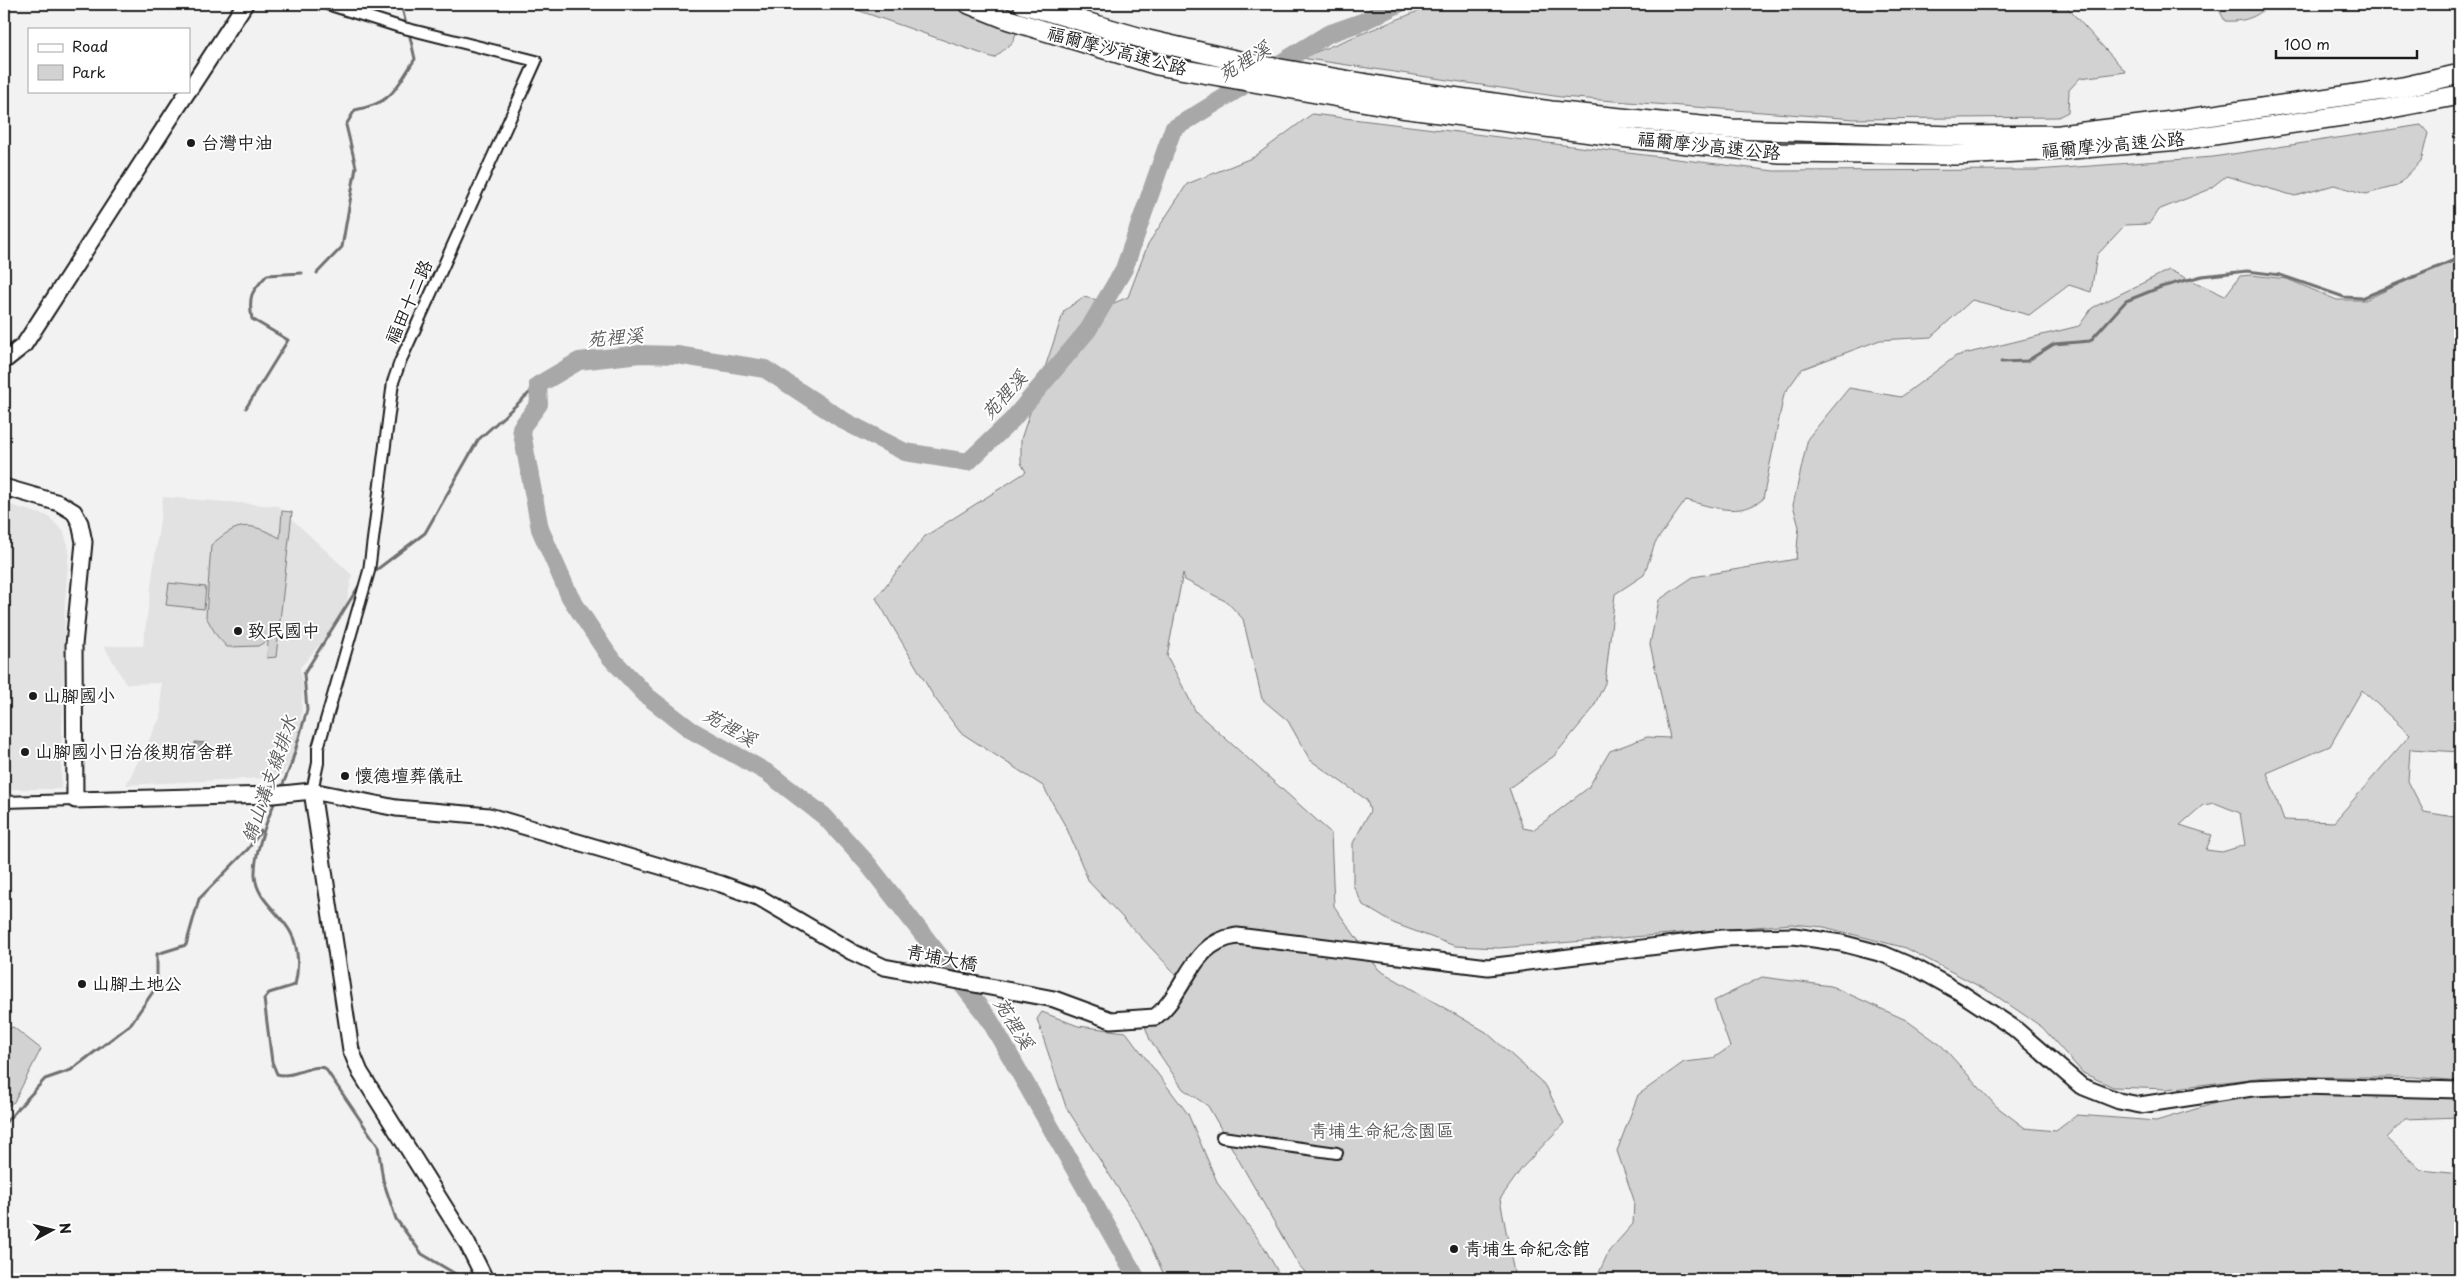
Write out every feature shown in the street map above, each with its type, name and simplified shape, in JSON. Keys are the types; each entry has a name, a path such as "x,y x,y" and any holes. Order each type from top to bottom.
{"highway":[{"name":"福爾摩沙高速公路","path":"969,4 1009,20 1157,65 1402,99 1637,139 1780,153 1956,155 2041,151 2180,140 2376,111 2460,95"},
{"name":"福爾摩沙高速公路","path":"1022,4 1148,40 1402,99 1551,111 1731,129 1954,136 2060,136 2403,87 2460,74"}],"main road":[{"path":"190,88 245,4"},
{"path":"4,361 24,344 187,92"},
{"path":"4,487 59,502 74,512 80,523 84,542 74,645 75,800"},
{"path":"312,791 351,1050 360,1072 467,1243 485,1279"},
{"name":"青埔大橋","path":"75,800 272,795 312,791 396,808 489,816 721,884 760,898 852,952 884,967 1054,999 1111,1020 1135,1020 1155,1017 1173,1000 1198,956 1223,937 1237,936 1488,967 1723,938 1794,936 1841,943 1883,954 1918,969 1961,992 2014,1028 2081,1086 2119,1101 2140,1104 2252,1088 2299,1086 2460,1090"}],"street":[{"name":"福田十二路","path":"312,791 318,764 318,748 366,585 393,382 404,353 536,61 400,27 327,4"},
{"path":"4,802 75,800"},
{"path":"1222,1136 1337,1153"}],"shaded area":[{"name":"致民國中","path":"163,497 278,506 352,575 344,615 300,668 303,689 299,748 281,777 126,785 161,716 161,683 126,684 104,646 143,646"},
{"name":"山腳國小","path":"4,503 48,516 64,532 69,550 65,603 61,789 4,789"},
{"path":"195,742 208,743 207,751 195,750"}],"green space":[{"path":"840,4 944,4 1018,29 1012,43 994,58"},
{"path":"1429,4 2064,4 2126,72 2080,78 2069,90 2068,112 2058,117 1855,119 1561,97 1301,58 1426,8"},
{"path":"2216,4 2270,4 2255,16 2244,20 2225,21"},
{"name":"青埔生命紀念園區","path":"1312,114 1774,171 2036,170 2213,157 2421,125 2428,133 2421,161 2397,186 2366,194 2334,185 2295,196 2226,176 2208,190 2158,210 2149,224 2125,225 2097,255 2091,292 2069,285 2029,315 1972,300 1931,337 1880,340 1802,369 1784,394 1763,499 1754,505 1735,510 1716,508 1686,500 1655,543 1644,575 1615,594 1605,683 1592,710 1554,756 1509,788 1523,828 1533,830 1588,788 1610,751 1647,737 1670,738 1650,644 1659,600 1693,577 1796,559 1799,527 1793,505 1808,438 1849,388 1901,397 1956,356 2079,326 2092,308 2169,270 2225,296 2240,276 2251,275 2287,279 2337,300 2365,300 2460,256 2460,752 2410,749 2408,781 2424,812 2460,818 2460,1081 2413,1077 2265,1077 2167,1089 2113,1087 2083,1073 2042,1027 1992,993 1906,948 1824,927 1791,924 1499,948 1455,946 1393,923 1363,905 1353,885 1353,843 1370,811 1367,800 1310,760 1288,721 1262,699 1243,619 1227,602 1185,580 1183,573 1167,656 1196,712 1331,833 1334,906 1379,970 1486,1032 1546,1086 1564,1123 1522,1168 1500,1199 1514,1273 1511,1279 1311,1279 1298,1264 1208,1106 1183,1089 1150,1040 1145,1026 1166,1016 1184,992 1172,970 1089,882 1067,829 1043,786 960,732 934,697 876,598 924,537 1026,472 1021,463 1021,439 1064,311 1083,297 1114,303 1128,297 1148,244 1187,184 1254,157","holes":["2362,690 2410,735 2334,822 2284,820 2267,773 2330,746","2215,803 2240,813 2245,845 2222,852 2206,850 2212,835 2180,825 2203,805"]},
{"path":"282,511 292,512 276,657 267,658 268,640 258,646 227,647 217,636 206,617 211,545 220,537 236,528 244,526 269,532 280,538"},
{"path":"169,583 206,587 204,609 166,605"},
{"path":"1762,977 1831,986 1906,1020 1942,1046 1996,1106 2025,1128 2056,1131 2077,1115 2156,1121 2249,1093 2460,1096 2460,1117 2405,1119 2387,1138 2421,1170 2460,1174 2460,1279 1596,1279 1609,1251 1633,1224 1634,1200 1617,1151 1638,1095 1684,1062 1712,1059 1730,1047 1714,1001"},
{"path":"1042,1012 1078,1026 1126,1032 1188,1114 1218,1184 1264,1247 1282,1279 1166,1279 1139,1221 1066,1107 1037,1019"},
{"path":"13,1027 41,1049 14,1102 4,1107 4,1030"}],"waterway":[{"path":"398,4 402,8 405,20"},
{"name":"錦山溝支線排水","path":"1137,1279 989,1019 867,863 824,816 768,773 691,730 647,696 609,656 570,597 540,529 521,428 539,404 538,385 579,361 640,354 677,355 765,369 846,422 905,452 968,462 1012,420 1088,330 1124,269 1173,129 1328,34 1362,22 1399,4"},
{"path":"317,273 342,247 356,167 346,125 355,110 378,103 392,93 415,59 410,37"},
{"path":"2001,362 2027,361 2054,344 2090,341 2126,301 2161,287 2202,276 2247,271 2280,275 2344,297 2362,298 2460,258"},
{"path":"246,408 288,340 252,319 250,305 254,290 267,275 302,273"},
{"name":"錦山溝支線排水","path":"371,574 425,533 478,440 538,385"},
{"name":"錦山溝支線排水","path":"280,791 291,765 307,710 304,674 362,581"},
{"name":"錦山溝支線排水","path":"276,799 259,846 255,866 256,884 264,899 291,933 296,945 298,965 295,985 269,993 264,999 272,1062 277,1074 283,1075 313,1068 325,1068 378,1146 383,1180 396,1219 422,1254 464,1279"},
{"path":"4,1124 45,1079 71,1070 130,1025 157,986 157,954 186,945 199,899 248,849 261,831"}],"place":[{"name":"台灣中油","path":"191,143"},
{"name":"致民國中","path":"238,631"},
{"name":"山腳國小","path":"33,696"},
{"name":"山腳國小日治後期宿舍群","path":"25,752"},
{"name":"懷德壇葬儀社","path":"345,776"},
{"name":"山腳土地公","path":"82,984"},
{"name":"青埔生命紀念館","path":"1454,1249"}],"water label":[{"name":"苑裡溪","path":"1244,61"},
{"name":"苑裡溪","path":"615,337"},
{"name":"苑裡溪","path":"1004,395"},
{"name":"苑裡溪","path":"730,727"},
{"name":"苑裡溪","path":"1014,1023"}]}
